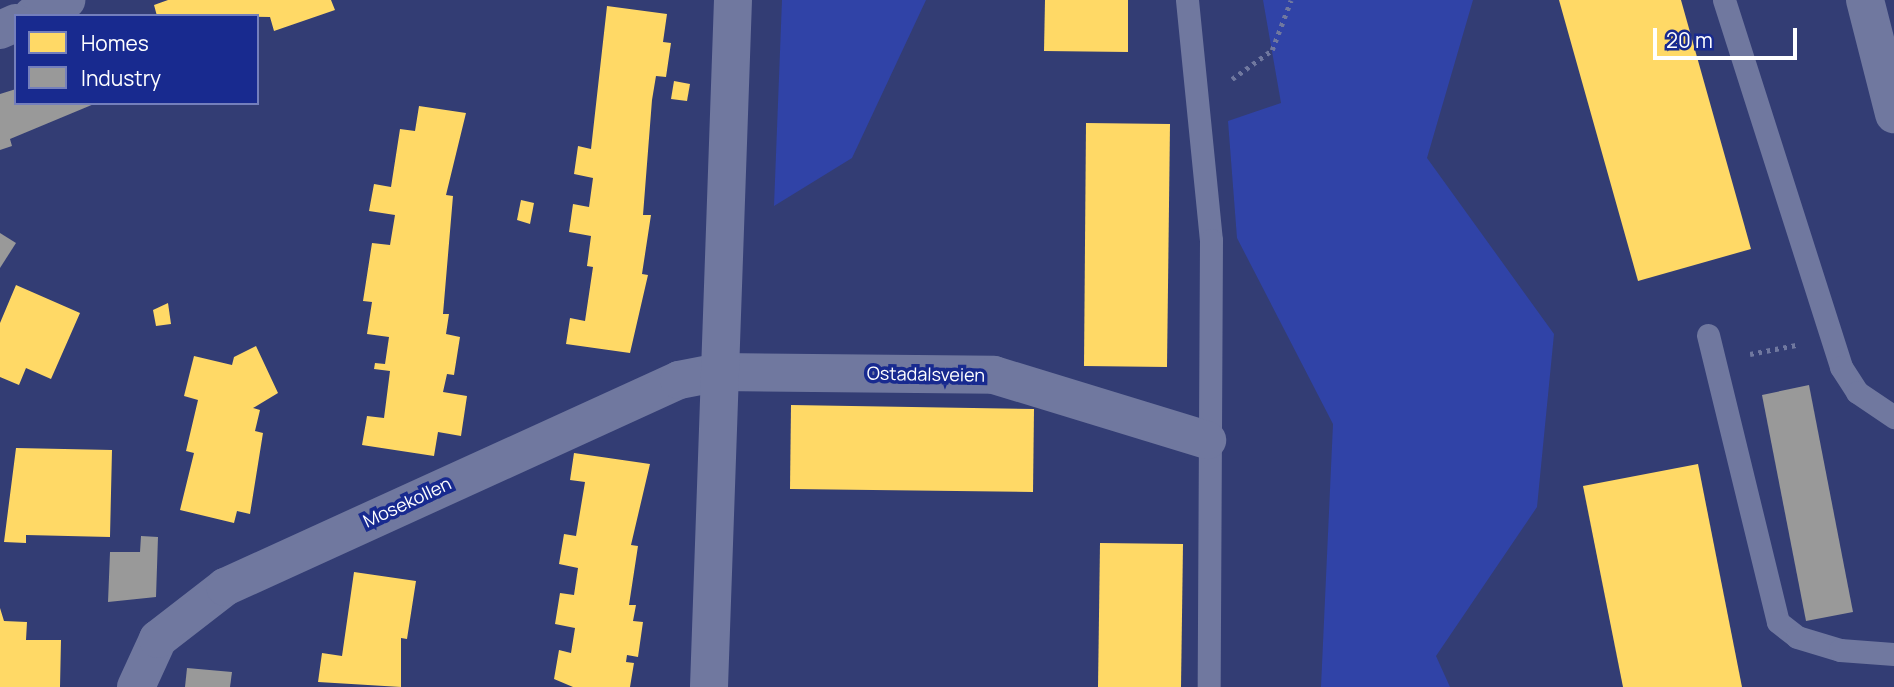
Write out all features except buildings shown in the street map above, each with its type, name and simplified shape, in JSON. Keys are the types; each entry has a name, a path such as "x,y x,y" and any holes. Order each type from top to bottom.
{"street":[{"path":"36,14 66,0"},
{"path":"709,687 733,0"},
{"path":"1865,0 1894,114"},
{"name":"Ostadalsveien","path":"720,372 994,375 1207,440"},
{"name":"Mosekollen","path":"136,687 158,639 187,610 225,587 640,396 720,372"}],"lane":[{"path":"1187,0 1211,240 1207,440 1209,687"},
{"path":"1724,0 1841,368 1857,392 1894,417"},
{"path":"1708,335 1777,622 1797,637 1840,650 1894,654"}],"path":[{"path":"1197,104 1272,50 1292,0"},
{"path":"1745,355 1809,343"}],"shaded area":[{"path":"782,0 926,0 852,158 774,206"},
{"path":"1263,0 1473,0 1427,158 1554,334 1537,507 1436,656 1450,687 1321,687 1333,424 1237,238 1228,121 1281,103"}]}
